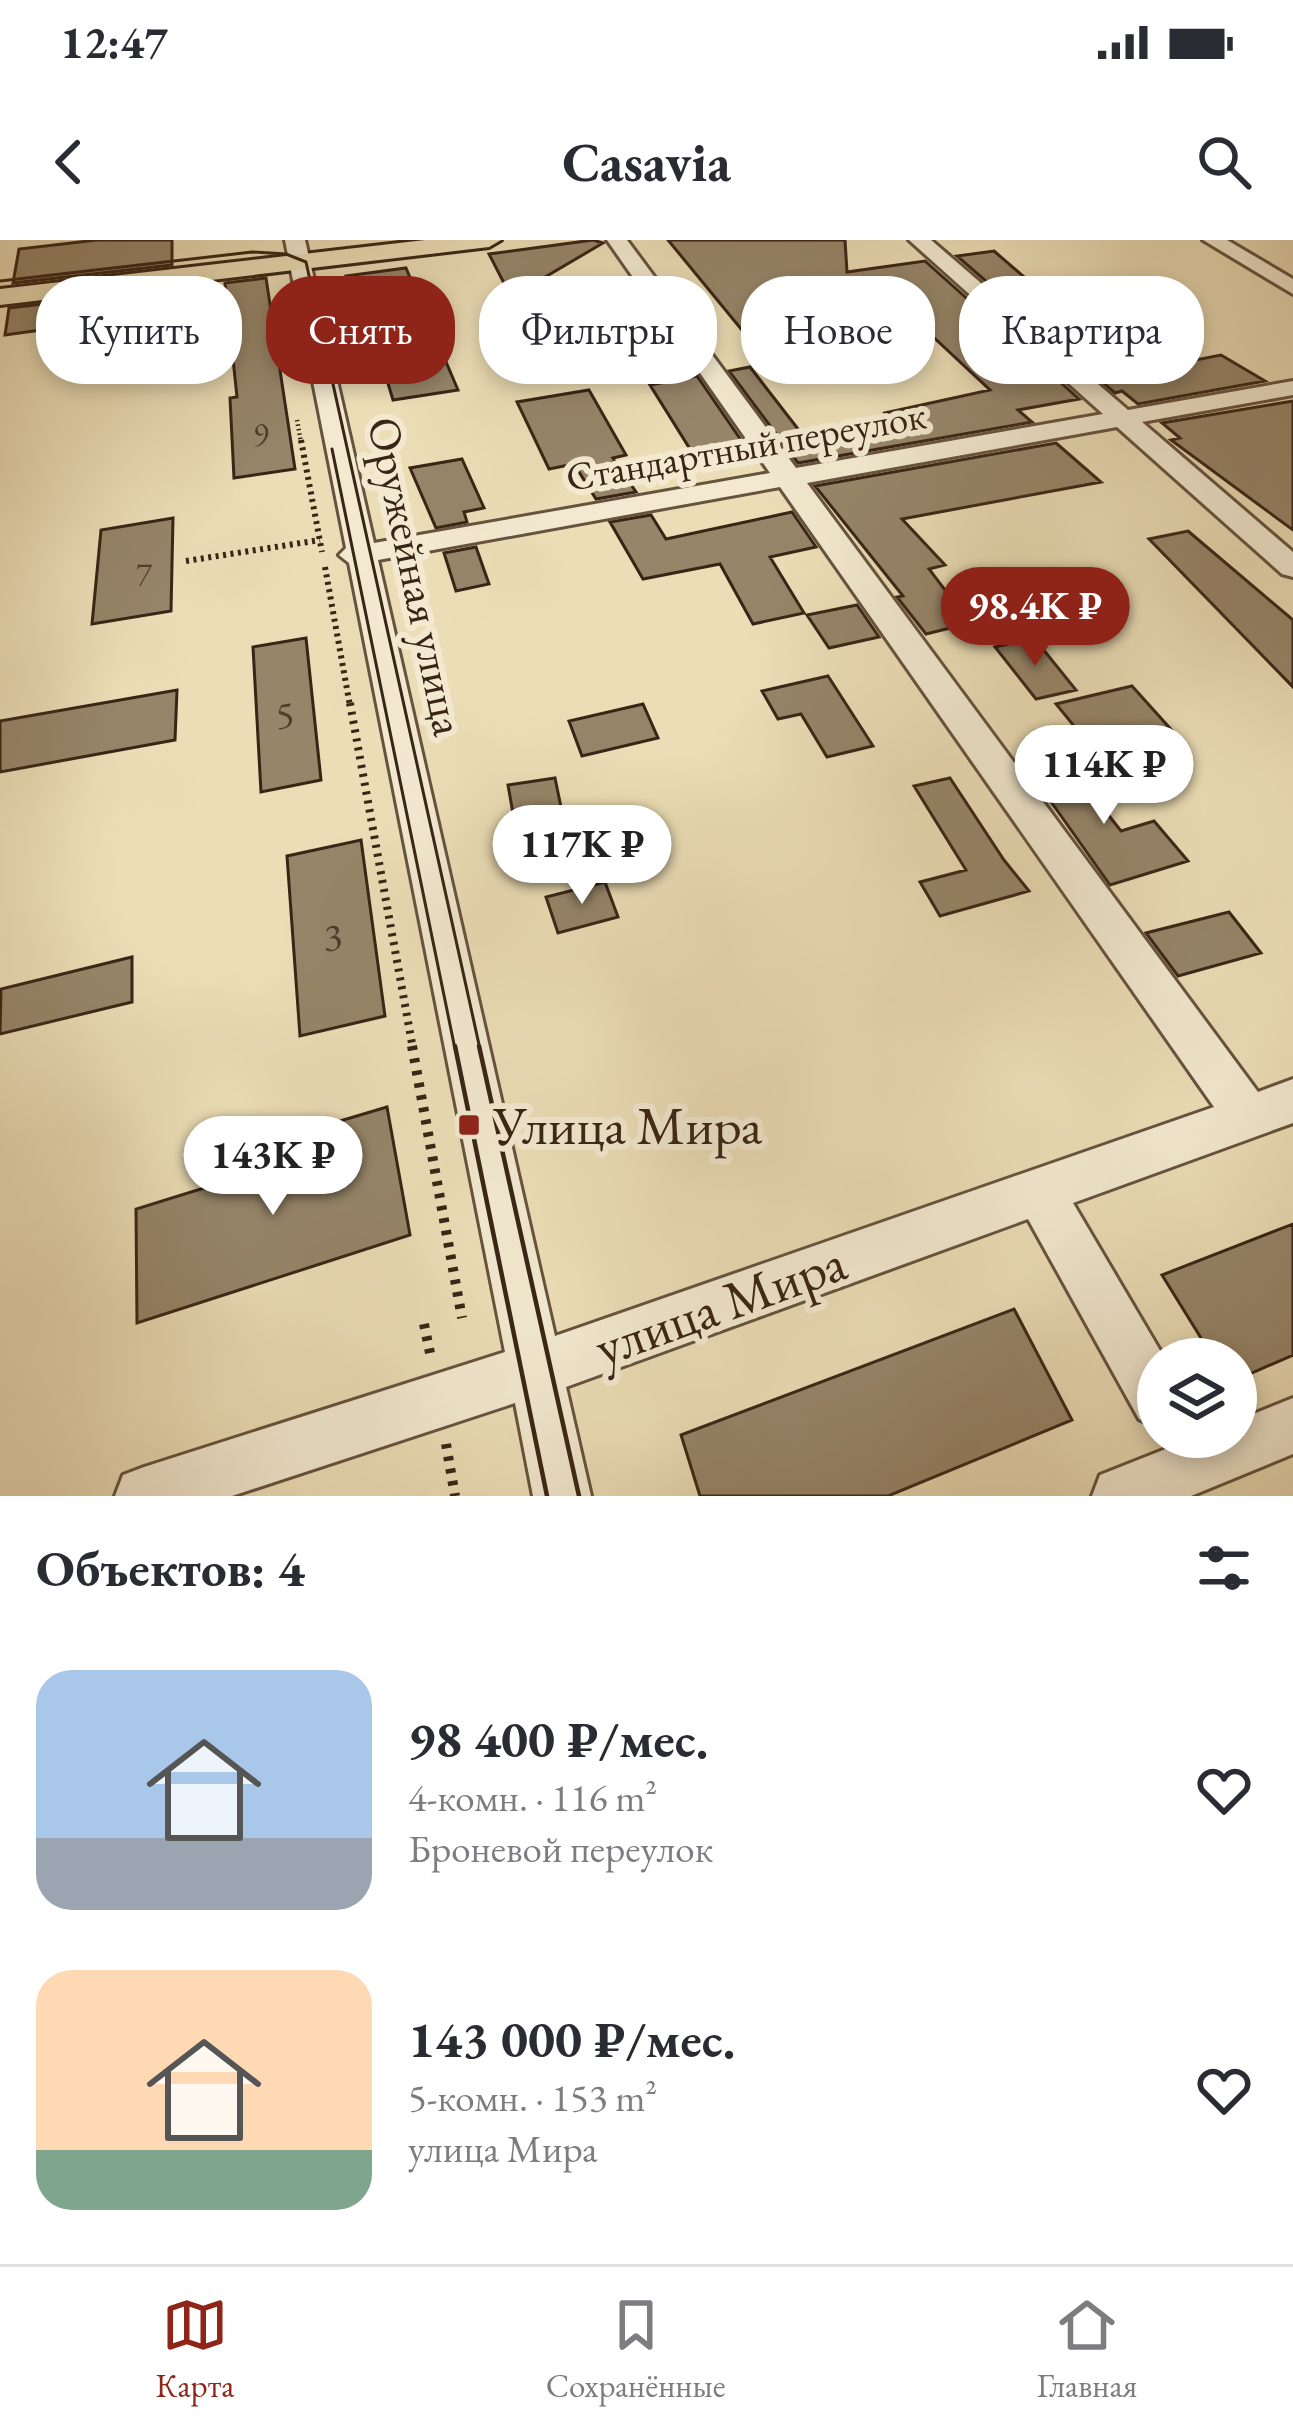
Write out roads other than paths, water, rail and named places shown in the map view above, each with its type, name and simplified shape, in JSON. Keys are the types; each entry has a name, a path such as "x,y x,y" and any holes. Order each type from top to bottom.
{"main road":[{"path":"0,297 297,252 489,240"}],"street":[{"path":"617,240 785,480 1270,1108"},
{"path":"920,240 1293,568"},
{"path":"1213,240 1293,288"},
{"name":"Оружейная улица","path":"297,252 562,1496"},
{"name":"Стандартный переулок","path":"359,554 1293,388"},
{"name":"улица Мира","path":"144,1496 210,1485 1270,1108"},
{"path":"1038,1189 1137,1363"},
{"path":"1257,1434 1293,1426"},
{"path":"1120,1496 1177,1458"}],"tram line":[{"path":"0,281 252,252 286,254 306,262 480,1049"},
{"path":"332,449 455,1049"},
{"path":"455,1046 547,1496"},
{"path":"479,1046 579,1496"}],"place":[{"name":"Улица Мира","path":"469,1125"}]}
